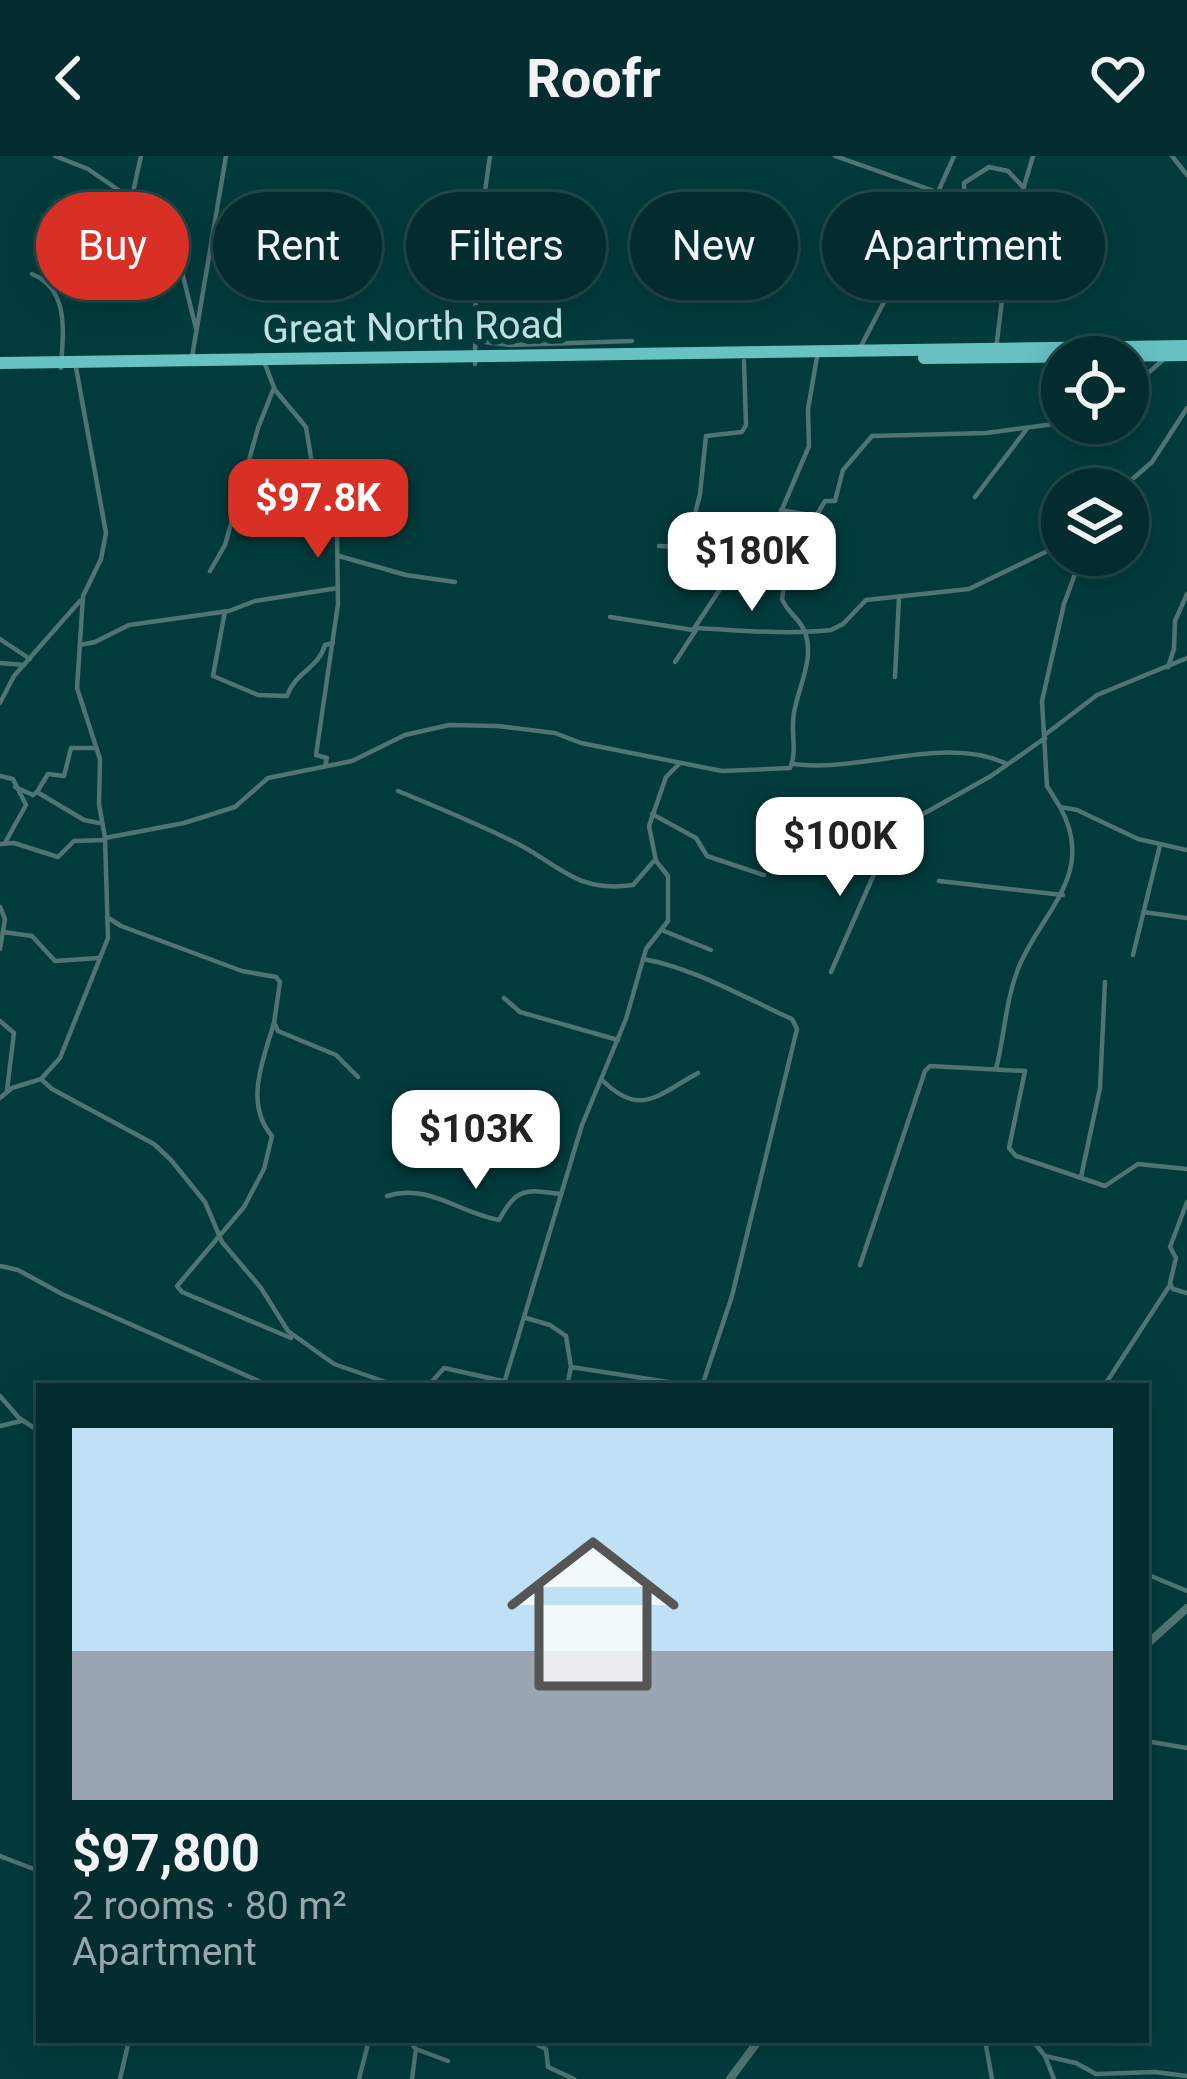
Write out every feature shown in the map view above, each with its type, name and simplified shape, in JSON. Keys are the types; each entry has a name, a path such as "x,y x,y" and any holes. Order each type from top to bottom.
{"highway":[{"name":"Great North Road","path":"475,360 744,361 858,351 1187,346"},
{"name":"Great North Road","path":"0,366 1187,355"}],"street":[{"path":"55,156 85,167 119,192"},
{"path":"133,192 141,156"},
{"path":"192,363 226,156"},
{"path":"475,360 476,254 490,156"},
{"path":"835,156 938,192 954,156"},
{"path":"1022,192 1033,157 1023,156"},
{"path":"1172,156 1187,175"},
{"path":"85,158 85,167"},
{"path":"965,192 964,183 989,167 1008,171 1023,187"},
{"path":"0,704 23,665 83,596 101,559 106,532 92,439 68,365 56,292 32,274"},
{"path":"189,300 196,328"},
{"path":"858,351 884,300"},
{"path":"996,349 1002,300"},
{"path":"476,341 530,345 632,341"},
{"path":"1149,373 1168,355"},
{"path":"793,764 793,715 806,670 806,631 782,599 787,556 781,510 809,446 808,409 817,356"},
{"path":"682,549 686,525 693,523 700,494 706,436 742,432 746,425 744,361"},
{"path":"263,363 274,388 307,431 313,470 336,529 338,588 316,755 327,758 325,766"},
{"path":"210,571 225,545 274,388"},
{"path":"1145,468 1187,408"},
{"path":"781,510 816,516 825,501 835,502 843,470 872,436 986,433 1041,426"},
{"path":"975,497 1030,427"},
{"path":"659,547 787,556"},
{"path":"675,662 732,571 752,551"},
{"path":"610,617 741,634 836,628 866,600 969,589 1041,554"},
{"path":"339,556 455,582"},
{"path":"996,1069 1005,1004 1019,965 1064,895 1071,850 1060,808 1047,786 1044,686 1074,576"},
{"path":"80,645 129,625 338,588"},
{"path":"1168,667 1175,621 1187,594"},
{"path":"0,1097 41,1079 60,1058 108,938 97,748 78,694 83,596"},
{"path":"895,677 899,597"},
{"path":"225,611 213,676 258,695 287,696 293,679 317,664 325,644 333,644"},
{"path":"0,639 30,658"},
{"path":"831,972 889,843 914,818 991,776 1096,695 1187,658"},
{"path":"0,663 23,665"},
{"path":"0,776 13,779 26,805 2,843 58,857 74,841 184,823 235,807 268,778 358,760 408,734 449,725 555,733 581,743 730,772 786,770 793,764 862,765 940,753 1005,763"},
{"path":"14,787 33,796 48,774 64,776 71,748 97,748"},
{"path":"505,1380 560,1195 643,958 664,931 669,916 668,876 655,859 649,830 666,777 679,764"},
{"path":"398,791 526,848 554,869 591,884 633,885 655,859"},
{"path":"38,792 74,815 101,823"},
{"path":"1060,808 1077,810 1146,841 1187,850"},
{"path":"652,814 696,838 707,856 764,875"},
{"path":"1146,841 1156,854"},
{"path":"1132,956 1160,844"},
{"path":"939,881 1064,895"},
{"path":"0,907 5,915 0,949"},
{"path":"1143,912 1187,918"},
{"path":"107,917 280,982 255,1091 272,1136 269,1153 244,1207 178,1280 179,1289 297,1339"},
{"path":"664,931 711,950"},
{"path":"3,932 32,936 55,961 102,958"},
{"path":"643,958 663,960 723,987 792,1019 797,1029 739,1269 699,1383"},
{"path":"1081,1177 1100,1088 1105,982"},
{"path":"503,998 520,1012 617,1040"},
{"path":"0,1022 14,1033 7,1090"},
{"path":"274,1023 282,1034 341,1058 358,1077"},
{"path":"860,1265 927,1068 1026,1073 1011,1152 1105,1186 1138,1164 1187,1169"},
{"path":"601,1079 623,1099 638,1103 698,1073"},
{"path":"41,1079 154,1144 192,1183 222,1242 297,1339 334,1364 388,1383"},
{"path":"387,1196 426,1192 499,1220 514,1196 531,1190 560,1195"},
{"path":"1106,1383 1170,1286 1175,1258 1171,1247 1187,1202"},
{"path":"0,1266 18,1270 263,1383"},
{"path":"1170,1286 1187,1293"},
{"path":"524,1318 550,1324 566,1336 572,1367 568,1383"},
{"path":"572,1367 678,1383"},
{"path":"431,1383 445,1368 515,1383"},
{"path":"0,1396 36,1429"},
{"path":"0,1426 21,1420"},
{"path":"1149,1575 1187,1592"},
{"path":"1149,1642 1187,1608"},
{"path":"1149,1742 1187,1748"},
{"path":"0,1856 36,1870"},
{"path":"120,2079 128,2043"},
{"path":"359,2079 368,2043"},
{"path":"412,2043 448,2061"},
{"path":"534,2043 546,2049 548,2067 574,2079"},
{"path":"730,2079 757,2043"},
{"path":"986,2043 992,2079"},
{"path":"1034,2043 1054,2079"},
{"path":"412,2079 416,2048"},
{"path":"1045,2056 1076,2063 1099,2075 1155,2072 1187,2076"}]}
